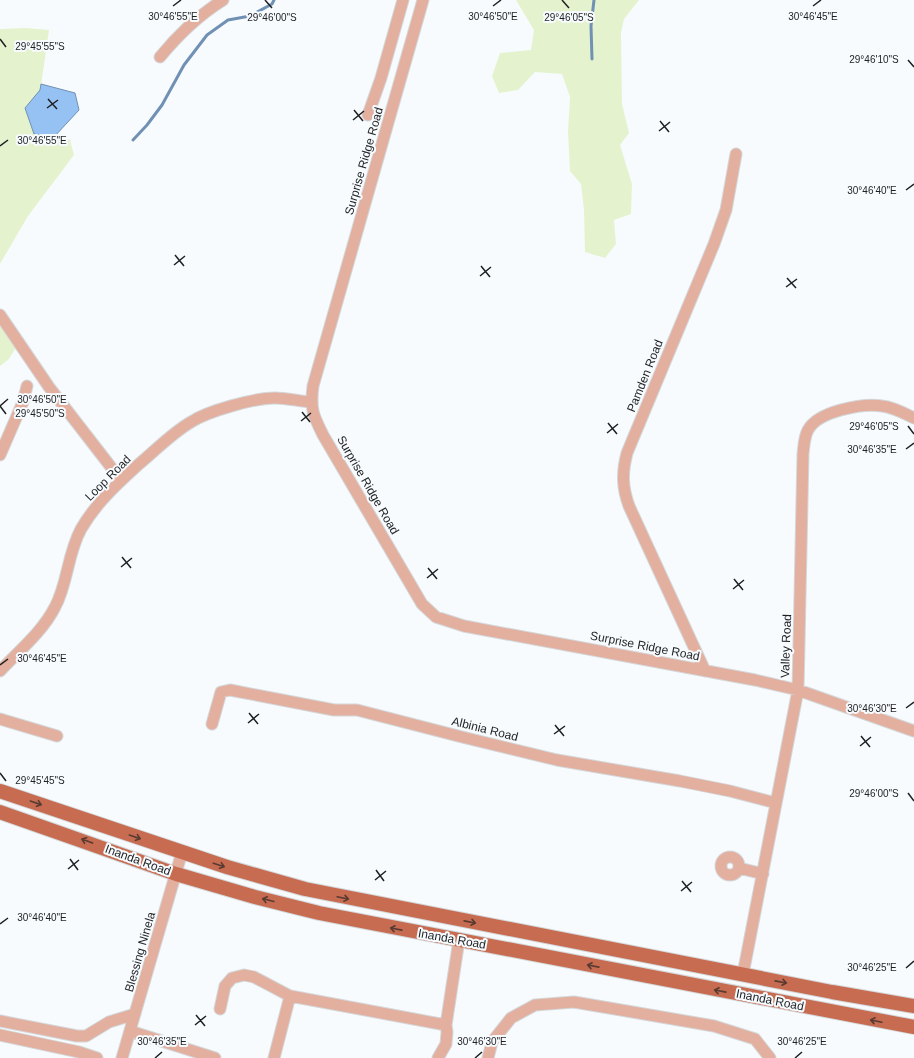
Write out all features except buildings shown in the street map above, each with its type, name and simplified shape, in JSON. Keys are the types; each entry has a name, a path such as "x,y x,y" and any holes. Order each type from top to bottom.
{"main road":[{"path":"4,792 7,806 32,816 42,825"},
{"name":"Inanda Road","path":"4,792 182,852 293,886 399,909 914,1006"},
{"name":"Inanda Road","path":"0,812 42,825 176,874 296,908 914,1027"},
{"path":"293,886 292,896 296,908"}],"street":[{"path":"160,57 174,40 196,20 223,0"},
{"path":"368,115 381,78 403,0"},
{"name":"Surprise Ridge Road","path":"423,0 313,386 310,402 323,435 408,582 426,609 436,617 464,626 798,690 914,731"},
{"name":"Pamden Road","path":"705,671 629,506 623,487 623,473 627,453 714,244 726,210 736,154"},
{"path":"0,315 49,387 121,480"},
{"path":"0,455 23,402 27,386"},
{"name":"Loop Road","path":"0,670 36,633 50,615 60,595 70,554 78,534 99,502 121,480 182,428 197,418 254,400 280,398 310,402"},
{"name":"Valley Road","path":"743,974 798,690 803,454 808,429 825,416 859,406 881,405 892,408 914,418"},
{"name":"Albinia Road","path":"212,724 221,692 224,690 230,690 334,710 357,710 557,760 680,781 730,791 776,803"},
{"path":"0,719 57,736"},
{"name":"Blessing Ninela","path":"122,1058 182,852"},
{"path":"739,868 763,874"},
{"path":"438,1058 446,1044 446,1025 459,940"},
{"path":"220,1009 225,986 232,978 240,975 254,977 290,996 446,1025"},
{"path":"274,1058 290,996"},
{"path":"488,1058 492,1042 511,1018 535,1005 574,1002 714,1026 755,1039 770,1058"},
{"path":"0,1021 77,1036 86,1036 109,1022 135,1014"},
{"path":"130,1031 215,1058"},
{"path":"0,1035 79,1052 97,1058"}],"green space":[{"path":"516,0 639,0 624,19 621,33 622,104 629,133 620,145 632,184 631,214 614,220 616,244 605,258 585,252 584,210 581,184 570,171 568,132 570,97 562,74 535,72 518,90 499,93 492,76 500,53 531,50 534,30"},
{"path":"26,28 49,30 34,134 70,140 74,155 28,216 0,264 0,29"},
{"path":"0,320 18,344 9,359 0,366"}],"water":[{"path":"41,84 75,93 79,110 54,137 34,134 25,108 40,90"}],"waterway":[{"path":"133,140 147,125 162,105 184,65 207,35 228,20 250,16 272,4 274,0"},
{"path":"592,59 591,26 594,0"}]}
